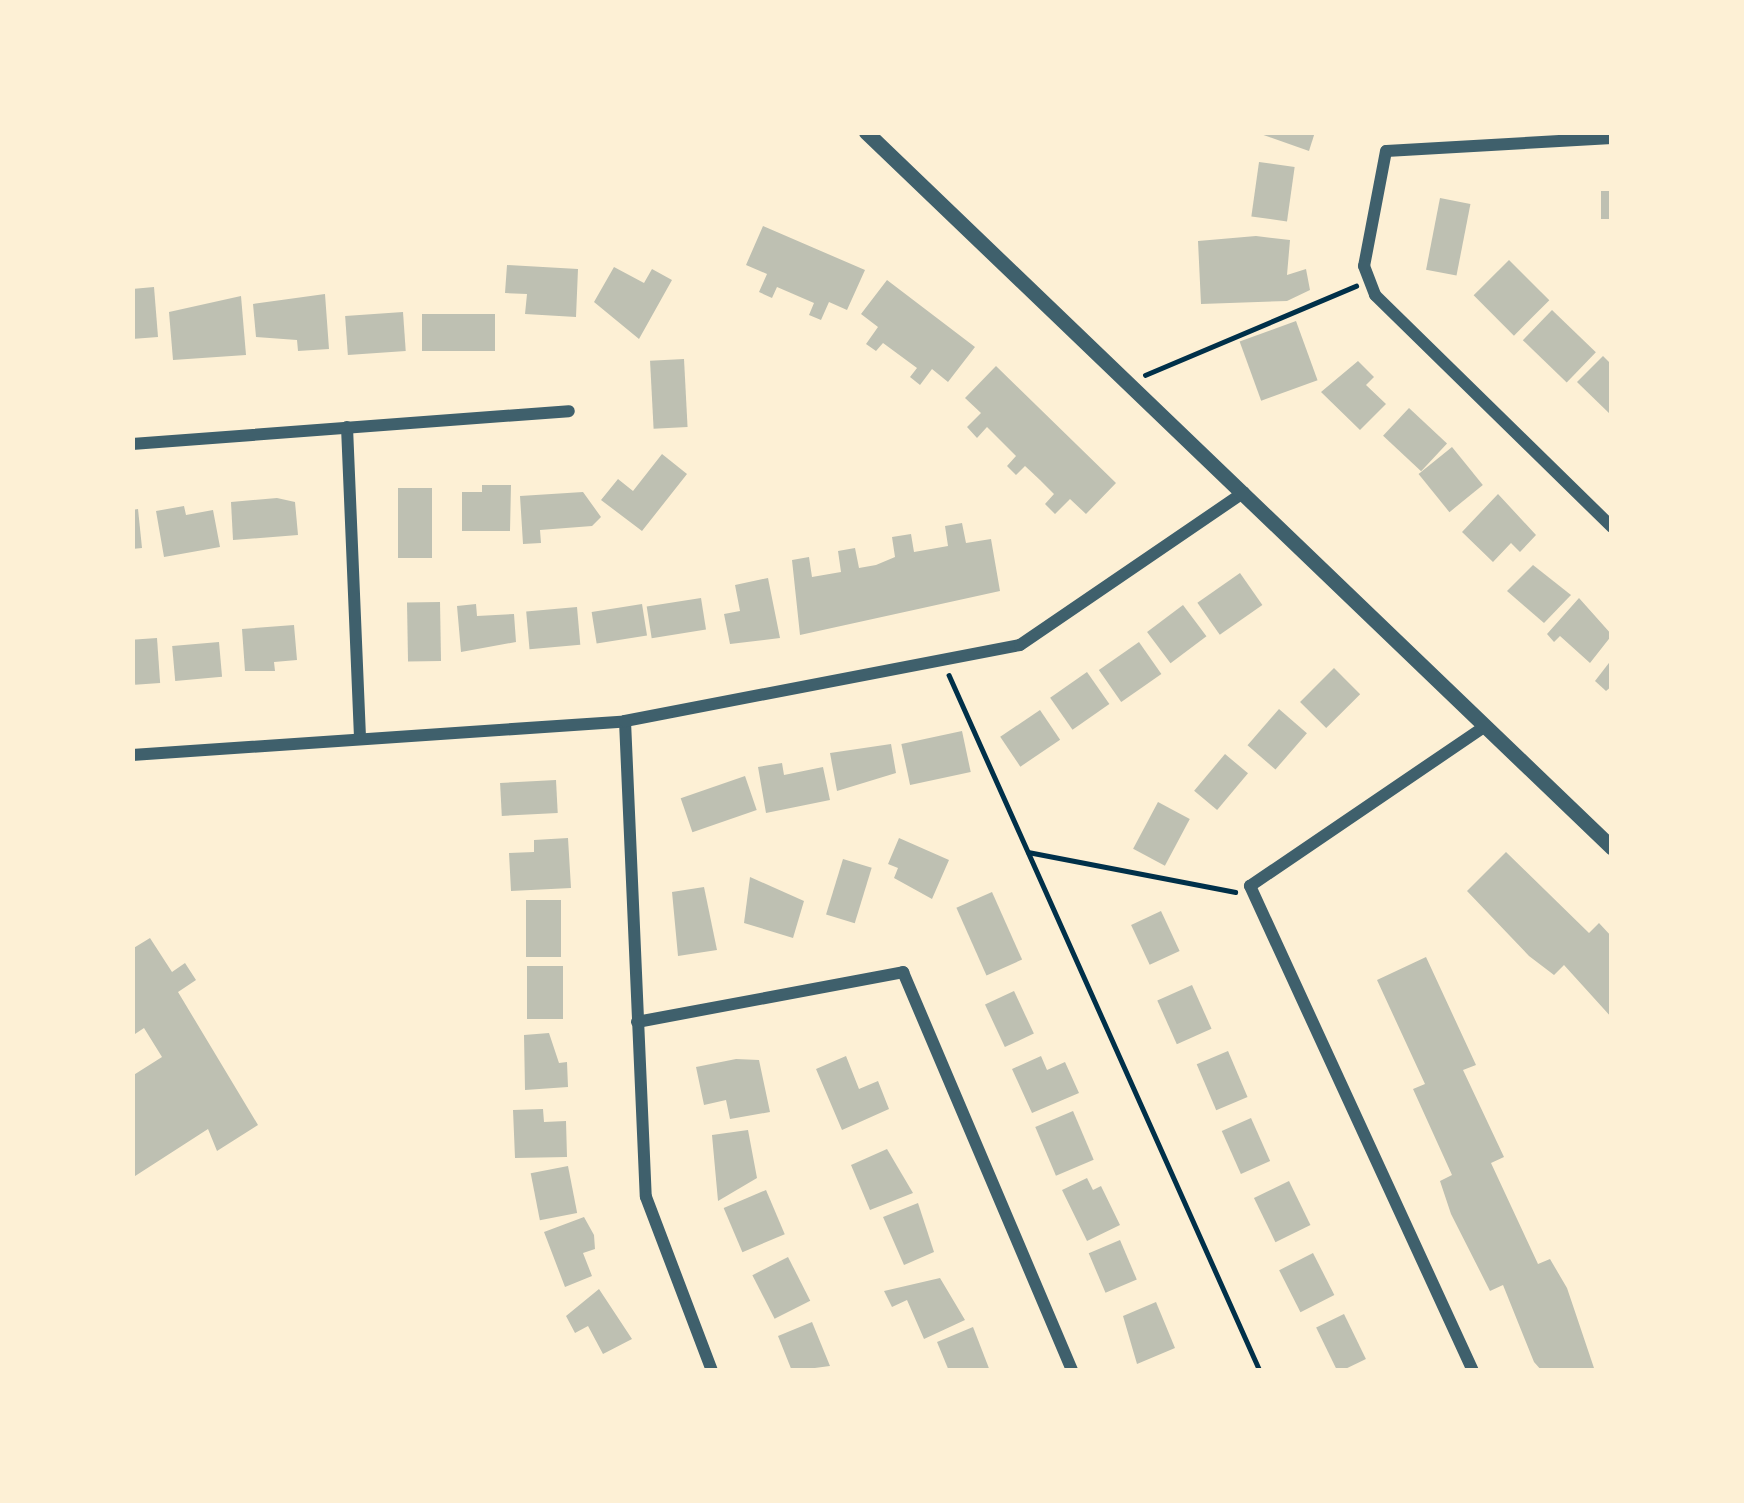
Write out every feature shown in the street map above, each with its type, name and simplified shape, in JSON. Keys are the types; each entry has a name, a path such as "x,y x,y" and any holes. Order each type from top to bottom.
{"street":[{"path":"866,132 1612,848"},
{"path":"1612,138 1386,151 1366,281 1612,527"},
{"path":"132,445 569,411"},
{"path":"347,428 359,739"},
{"path":"132,755 625,721 1020,646 1244,492"},
{"path":"625,721 646,1197 712,1371"},
{"path":"1473,1371 1250,886 1485,726"},
{"path":"637,1022 902,972 1072,1371"}],"path":[{"path":"1130,382 1366,281"},
{"path":"942,660 1260,1371"},
{"path":"1028,852 1255,896"}],"building":[{"path":"1255,132 1315,132 1309,151"},
{"path":"1259,162 1295,167 1287,221 1251,216"},
{"path":"1601,191 1612,191 1612,219 1601,219"},
{"path":"1440,198 1470,204 1457,276 1426,270"},
{"path":"763,226 865,270 847,310 829,302 821,320 809,315 814,303 777,287 772,298 759,292 767,274 746,265"},
{"path":"1256,236 1290,240 1287,275 1306,269 1310,290 1287,301 1201,304 1198,241"},
{"path":"1509,260 1549,300 1514,336 1474,295"},
{"path":"507,265 578,269 576,317 525,314 527,294 505,293"},
{"path":"614,267 644,283 652,269 672,280 639,339 594,302"},
{"path":"887,280 975,347 948,382 932,369 920,385 910,377 917,368 883,343 876,351 866,344 878,327 861,314"},
{"path":"154,287 158,337 132,339 132,289"},
{"path":"325,294 329,349 298,351 297,340 256,337 253,304"},
{"path":"241,296 246,355 173,360 169,312"},
{"path":"1552,310 1596,352 1567,383 1523,340"},
{"path":"403,312 406,351 348,355 345,316"},
{"path":"422,314 495,314 495,351 422,351"},
{"path":"1296,321 1318,380 1261,401 1240,342"},
{"path":"1603,356 1612,365 1612,416 1577,382"},
{"path":"684,359 688,427 654,429 650,361"},
{"path":"1358,361 1374,377 1366,385 1386,404 1360,430 1321,392"},
{"path":"996,366 1116,483 1086,514 1070,499 1055,514 1045,504 1054,494 1025,466 1016,475 1007,466 1016,456 987,427 977,438 967,427 981,413 965,398"},
{"path":"1409,408 1447,443 1421,471 1383,436"},
{"path":"1452,447 1483,485 1449,512 1419,474"},
{"path":"662,454 687,474 642,531 601,500 618,479 633,491"},
{"path":"482,485 511,485 510,531 462,531 462,492 482,492"},
{"path":"398,488 432,488 432,558 398,558"},
{"path":"583,492 601,517 592,526 540,530 541,543 523,544 520,496"},
{"path":"1498,494 1536,535 1520,552 1511,543 1493,562 1462,532"},
{"path":"277,498 295,502 298,535 233,540 231,502"},
{"path":"184,506 186,515 213,510 220,547 164,557 156,511"},
{"path":"138,509 142,548 132,549 132,510"},
{"path":"962,523 966,543 991,539 1000,591 800,635 792,560 809,557 812,577 841,572 838,551 855,548 859,568 876,565 895,557 892,537 911,534 914,552 948,546 945,526"},
{"path":"1533,565 1571,595 1544,623 1507,591"},
{"path":"1240,573 1262,605 1220,635 1197,603"},
{"path":"768,578 780,638 730,644 724,614 740,611 735,585"},
{"path":"701,598 706,630 652,638 647,607"},
{"path":"1579,598 1612,635 1590,663 1560,636 1554,642 1547,634"},
{"path":"440,602 441,661 408,662 407,603"},
{"path":"476,604 477,616 514,614 516,642 461,652 457,606"},
{"path":"642,604 647,636 597,644 592,612"},
{"path":"1183,605 1206,636 1171,663 1147,632"},
{"path":"577,607 580,645 530,649 526,611"},
{"path":"294,625 297,660 274,662 275,671 245,671 242,629"},
{"path":"157,638 160,683 135,685 132,640"},
{"path":"219,642 222,677 175,681 172,646"},
{"path":"1139,642 1161,674 1121,702 1099,670"},
{"path":"1612,659 1612,686 1606,691 1595,681"},
{"path":"1334,668 1360,694 1326,728 1300,702"},
{"path":"1087,672 1109,704 1073,730 1050,698"},
{"path":"1279,709 1307,733 1275,770 1248,745"},
{"path":"1040,710 1060,740 1020,767 1000,737"},
{"path":"962,731 971,772 910,785 901,744"},
{"path":"891,744 896,773 837,791 830,753"},
{"path":"1225,754 1248,773 1217,810 1194,791"},
{"path":"782,763 784,775 823,767 830,800 766,813 758,767"},
{"path":"745,776 757,810 692,832 681,798"},
{"path":"556,780 558,813 502,816 500,783"},
{"path":"1158,802 1190,819 1165,866 1133,849"},
{"path":"568,838 571,888 511,891 509,853 534,852 534,840"},
{"path":"899,838 949,860 932,899 894,878 898,868 888,864"},
{"path":"1506,852 1589,933 1599,923 1612,937 1612,1018 1564,965 1554,975 1529,956 1467,891"},
{"path":"843,859 872,868 855,923 826,914"},
{"path":"750,877 804,901 793,938 744,923"},
{"path":"704,887 717,950 678,956 672,892"},
{"path":"992,892 1022,960 986,975 956,908"},
{"path":"526,900 561,900 561,957 526,957"},
{"path":"1161,911 1180,951 1150,965 1131,925"},
{"path":"150,938 172,972 185,963 196,980 178,992 258,1125 217,1151 208,1129 132,1178 132,1076 162,1057 144,1028 132,1036 132,949"},
{"path":"1426,957 1476,1065 1463,1070 1504,1157 1491,1163 1538,1264 1550,1259 1567,1288 1595,1371 1542,1371 1503,1285 1490,1291 1451,1214 1440,1181 1452,1175 1413,1089 1425,1084 1377,980"},
{"path":"527,966 563,966 563,1019 527,1019"},
{"path":"1192,985 1212,1029 1177,1044 1157,1000"},
{"path":"1014,991 1034,1034 1005,1047 985,1005"},
{"path":"549,1033 559,1063 567,1062 568,1087 525,1090 524,1035"},
{"path":"1228,1051 1248,1097 1216,1110 1197,1064"},
{"path":"846,1056 859,1089 878,1081 889,1109 842,1130 816,1069"},
{"path":"1041,1056 1047,1070 1065,1062 1079,1093 1032,1113 1012,1069"},
{"path":"759,1060 770,1112 730,1119 726,1100 704,1105 696,1067"},
{"path":"543,1109 544,1122 566,1121 567,1157 515,1158 513,1110"},
{"path":"1073,1111 1094,1160 1056,1176 1035,1127"},
{"path":"1251,1118 1270,1161 1241,1174 1222,1131"},
{"path":"748,1130 757,1178 718,1201 712,1135"},
{"path":"887,1149 913,1193 870,1210 851,1165"},
{"path":"568,1166 577,1213 540,1220 531,1173"},
{"path":"1087,1178 1093,1190 1101,1186 1120,1225 1087,1241 1062,1190"},
{"path":"1289,1181 1310,1225 1275,1242 1254,1198"},
{"path":"766,1190 785,1234 742,1252 724,1208"},
{"path":"918,1203 934,1252 904,1265 883,1217"},
{"path":"584,1217 594,1235 595,1249 583,1253 592,1276 565,1287 544,1232"},
{"path":"1120,1240 1137,1280 1106,1293 1089,1253"},
{"path":"1313,1253 1334,1295 1300,1312 1279,1270"},
{"path":"788,1257 810,1301 775,1319 752,1275"},
{"path":"940,1278 965,1320 924,1339 907,1300 892,1307 884,1291"},
{"path":"599,1289 632,1339 603,1354 588,1326 575,1333 566,1316"},
{"path":"1156,1302 1175,1348 1137,1364 1123,1316"},
{"path":"1344,1314 1366,1359 1337,1371 1316,1328"},
{"path":"812,1322 830,1366 792,1371 778,1336"},
{"path":"973,1327 990,1371 949,1371 937,1342"}]}
